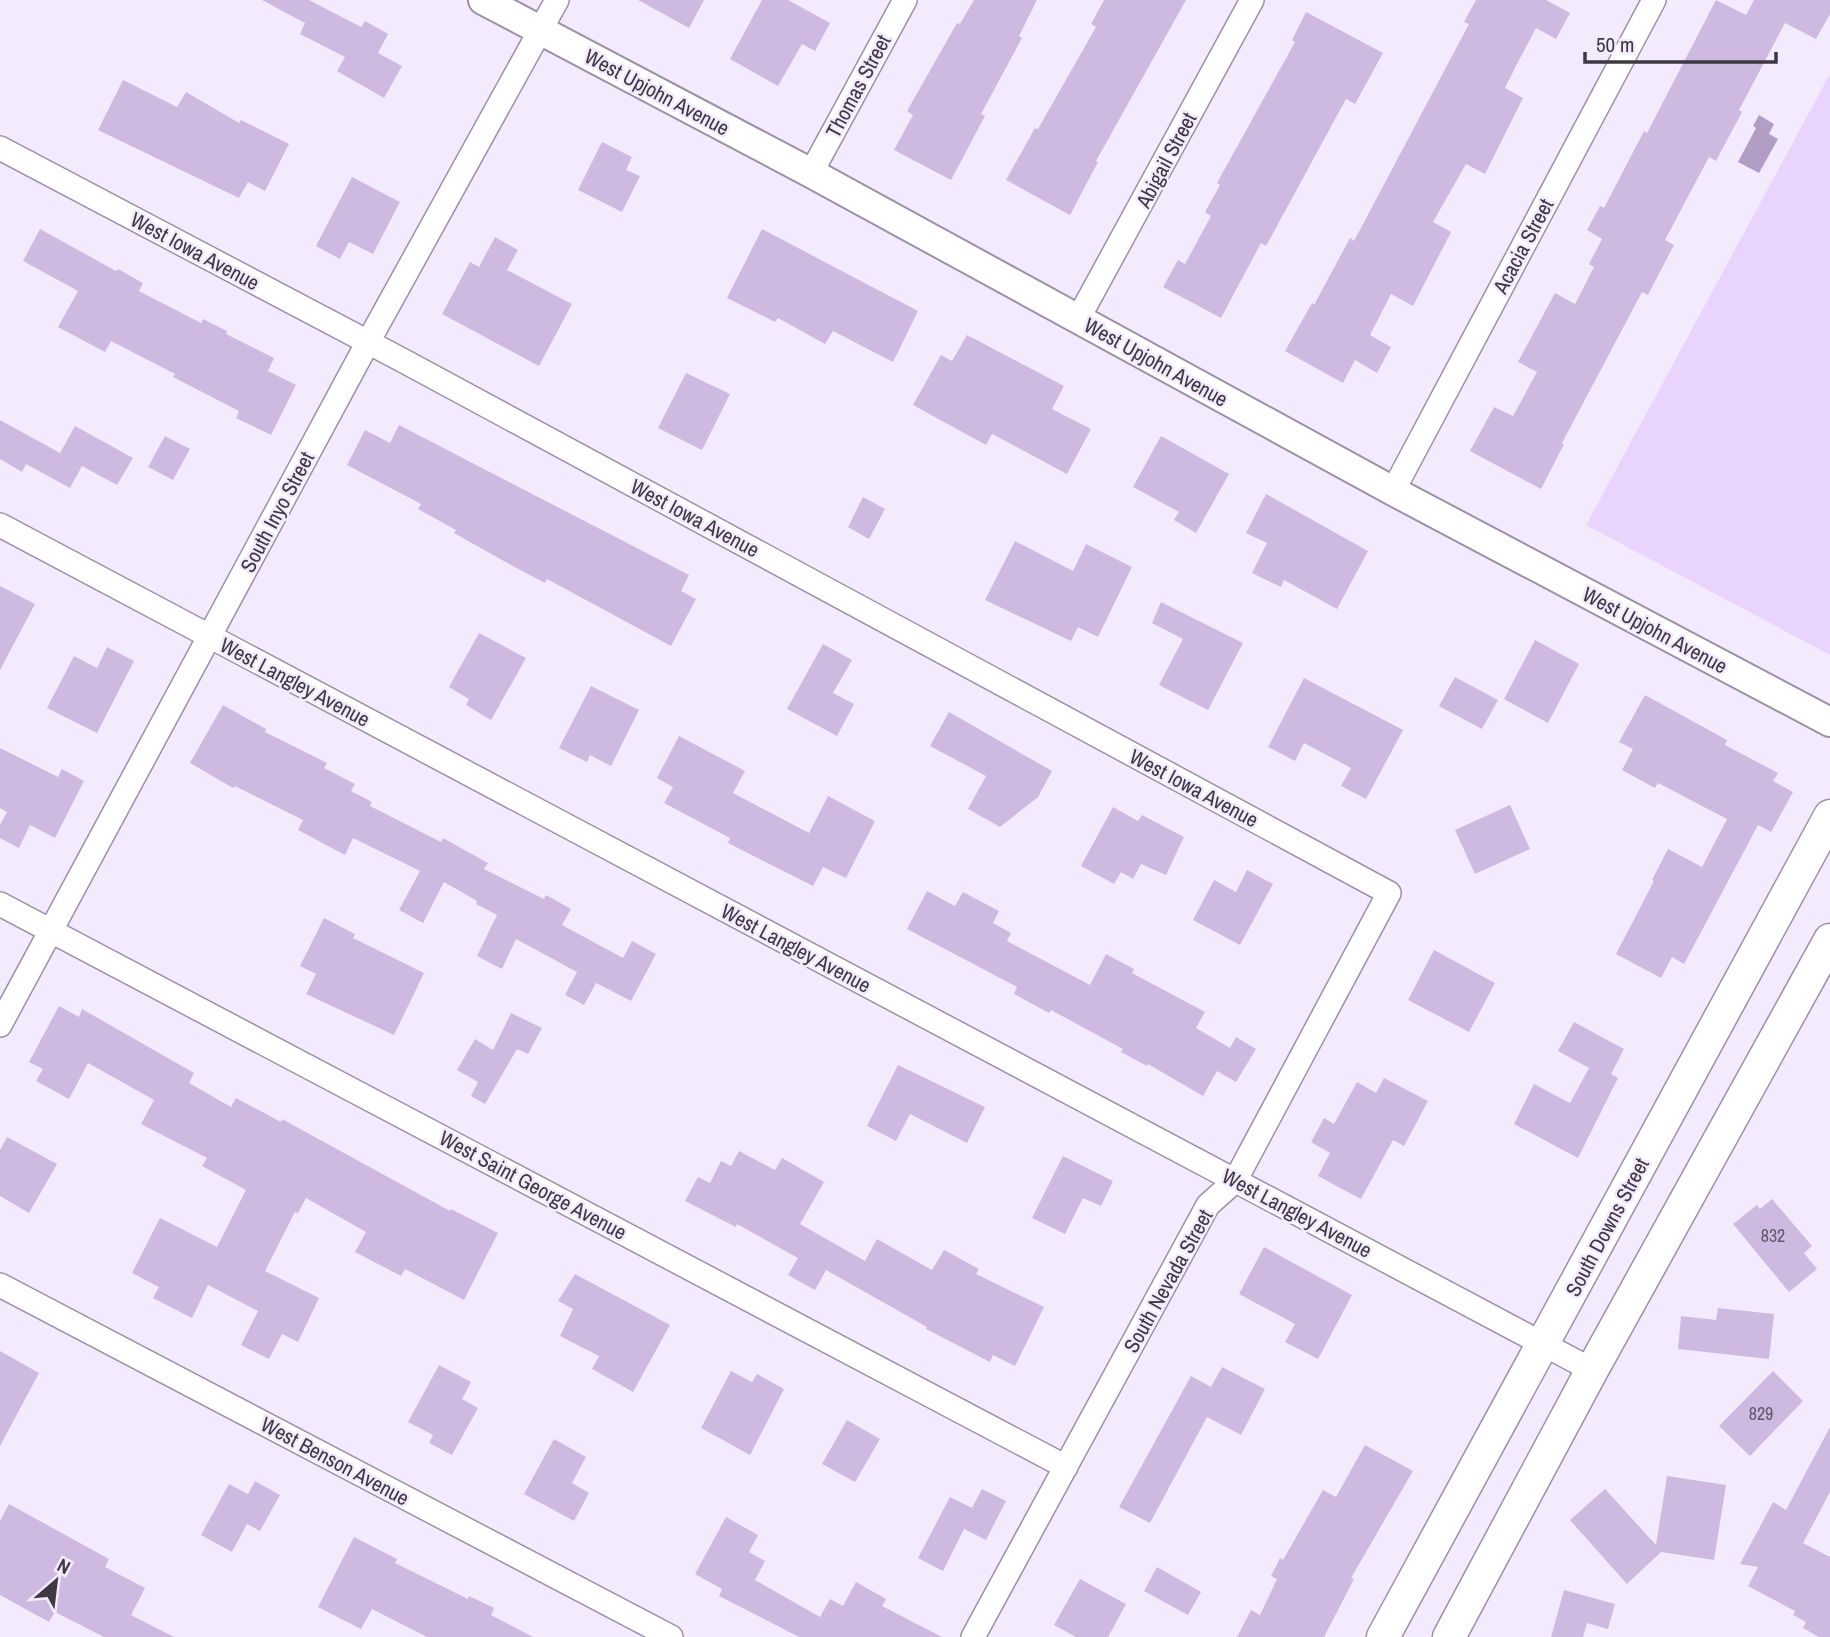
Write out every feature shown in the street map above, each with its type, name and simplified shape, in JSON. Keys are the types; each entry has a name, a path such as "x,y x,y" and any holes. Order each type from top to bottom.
{"main road":[{"name":"South Downs Street","path":"1383,1637 1830,816"},
{"path":"1449,1637 1592,1370 1830,940"}],"street":[{"name":"West Upjohn Avenue","path":"482,0 811,173 1393,491 1830,722"},
{"name":"South Inyo Street","path":"0,1025 368,342 557,0"},
{"name":"Thomas Street","path":"811,173 905,0"},
{"name":"Abigail Street","path":"1078,320 1252,0"},
{"name":"Acacia Street","path":"1393,491 1654,0"},
{"name":"West Iowa Avenue","path":"0,148 368,342 1389,893"},
{"name":"West Langley Avenue","path":"0,525 1592,1370"},
{"name":"South Nevada Street","path":"973,1637 1208,1205 1235,1181 1389,893"},
{"name":"West Saint George Avenue","path":"0,904 1066,1466"},
{"name":"West Benson Avenue","path":"0,1285 671,1637"}],"shaded area":[{"path":"1830,74 1830,655 1586,525"},
{"path":"1759,115 1774,124 1769,134 1778,139 1759,173 1738,162 1756,128 1753,126"}],"building":[{"path":"262,0 309,0 361,27 365,21 388,34 378,53 402,66 384,98 337,71 345,57 300,34 305,23"},
{"path":"638,0 704,0 689,28"},
{"path":"762,0 788,0 830,23 815,51 802,44 778,86 730,59"},
{"path":"974,0 1037,0 1019,36 1022,38 981,114 985,116 951,180 894,150 913,115 907,111 957,23 960,24"},
{"path":"1104,0 1186,0 1096,161 1098,162 1070,215 1006,180 1096,27 1091,24"},
{"path":"1476,0 1546,0 1570,13 1556,39 1536,28 1505,88 1523,98 1485,174 1466,164 1433,222 1451,232 1413,306 1391,294 1370,335 1391,347 1377,373 1355,360 1343,383 1285,351 1312,303 1314,305 1350,238 1354,241 1469,24 1464,22"},
{"path":"1716,0 1746,15 1754,0 1830,0 1830,14 1816,39 1785,23 1739,110 1742,112 1716,161 1709,157 1665,240 1674,245 1648,295 1642,292 1562,443 1564,444 1541,489 1470,451 1494,407 1513,416 1537,372 1518,362 1555,293 1575,304 1594,267 1589,264 1602,239 1587,230 1600,206 1604,208 1644,131 1647,133"},
{"path":"1306,12 1383,53 1355,104 1346,99 1266,246 1261,243 1221,318 1163,287 1178,260 1185,264 1211,216 1205,212 1220,185 1217,183 1295,42 1292,40"},
{"path":"123,80 177,107 186,92 239,123 241,120 289,144 265,191 248,182 239,198 98,130"},
{"path":"602,142 632,157 626,170 640,176 622,212 578,190"},
{"path":"352,177 400,202 373,254 349,242 340,259 316,246"},
{"path":"40,229 143,283 139,291 201,323 203,319 274,358 268,371 296,385 271,435 236,418 239,411 111,341 105,352 58,327 78,291 23,261"},
{"path":"762,229 918,311 893,362 833,331 825,344 778,318 775,322 727,298"},
{"path":"495,237 518,250 507,270 572,304 539,366 442,314 470,262 479,267"},
{"path":"967,335 1064,386 1052,409 1091,429 1067,474 992,434 986,445 913,405 941,355 952,361"},
{"path":"686,373 730,394 702,450 658,428"},
{"path":"0,420 60,453 75,426 133,458 117,485 82,466 70,488 26,464 22,472 0,459"},
{"path":"399,425 689,575 681,591 696,599 671,646 547,579 545,583 511,565 418,509 421,504 347,465 365,430 390,443"},
{"path":"165,436 190,449 173,480 148,467"},
{"path":"1161,436 1229,474 1196,533 1174,520 1179,512 1133,487"},
{"path":"1266,494 1368,551 1337,609 1284,580 1281,587 1252,573 1267,543 1246,533"},
{"path":"863,497 885,509 869,539 848,527"},
{"path":"1015,541 1073,571 1086,544 1132,567 1098,637 1078,627 1071,641 985,600"},
{"path":"0,586 35,604 0,670"},
{"path":"1161,602 1243,643 1208,710 1159,685 1183,639 1152,623"},
{"path":"479,633 526,658 491,720 466,705 469,699 449,687"},
{"path":"1535,640 1579,664 1548,723 1504,699"},
{"path":"823,644 852,660 833,693 854,704 837,736 787,709"},
{"path":"107,647 134,661 97,733 47,708 74,656 97,668"},
{"path":"1455,677 1498,700 1482,729 1439,706"},
{"path":"1304,678 1403,730 1366,799 1341,786 1351,768 1304,743 1295,761 1268,747"},
{"path":"591,686 639,710 611,766 590,755 587,762 559,748"},
{"path":"1645,695 1727,740 1725,745 1778,773 1773,781 1793,792 1771,832 1758,825 1684,964 1672,957 1661,978 1616,954 1668,849 1702,867 1727,819 1658,783 1655,788 1622,770 1633,749 1619,742"},
{"path":"223,705 266,729 265,732 327,763 324,768 355,784 351,791 372,802 370,806 441,842 443,838 488,863 484,869 544,899 546,895 571,909 562,925 623,958 632,941 656,954 631,1001 596,983 584,1005 565,995 577,972 516,939 502,969 477,956 497,915 476,904 477,901 444,882 423,923 399,910 420,871 353,838 345,855 298,830 303,820 235,786 233,788 190,763"},
{"path":"949,712 1052,771 1038,797 1000,827 968,809 986,776 930,746"},
{"path":"679,736 745,771 733,793 809,833 828,796 875,821 846,878 823,867 813,886 728,843 730,838 664,803 673,787 657,778"},
{"path":"0,748 58,777 62,769 84,781 55,838 30,825 19,848 0,838 0,825 7,812 0,808"},
{"path":"1510,805 1530,849 1475,874 1455,830"},
{"path":"1113,807 1138,821 1142,815 1184,837 1166,875 1141,864 1133,879 1121,872 1114,884 1081,866"},
{"path":"1247,870 1273,884 1240,945 1193,920 1214,880 1236,892"},
{"path":"927,891 955,906 963,892 999,911 993,923 1011,933 1007,941 1090,985 1106,954 1134,969 1132,973 1205,1012 1196,1028 1230,1048 1236,1037 1256,1049 1236,1082 1217,1071 1203,1096 1051,1010 1049,1013 1014,994 1017,987 907,929"},
{"path":"324,918 355,934 353,938 424,973 394,1035 306,994 316,974 300,966"},
{"path":"1434,950 1495,983 1469,1032 1408,1000"},
{"path":"59,1006 79,1017 82,1009 194,1073 189,1083 231,1107 236,1098 281,1122 282,1119 450,1211 451,1209 498,1233 464,1300 405,1269 401,1276 355,1252 366,1232 306,1198 298,1213 295,1212 265,1271 319,1298 298,1342 282,1334 269,1359 241,1345 258,1311 208,1285 192,1318 153,1298 159,1287 132,1273 160,1218 217,1247 246,1190 202,1166 207,1158 141,1124 154,1100 88,1063 69,1099 36,1081 43,1069 29,1062"},
{"path":"511,1013 542,1028 528,1054 517,1049 485,1104 471,1096 478,1082 457,1070 475,1039 493,1050"},
{"path":"1574,1022 1624,1049 1611,1074 1618,1078 1578,1158 1514,1124 1534,1084 1570,1103 1589,1068 1558,1051"},
{"path":"898,1065 985,1107 967,1143 910,1114 896,1141 867,1126"},
{"path":"1384,1078 1428,1101 1404,1146 1393,1140 1361,1199 1318,1176 1330,1153 1311,1142 1324,1118 1334,1124 1357,1082 1376,1093"},
{"path":"7,1137 57,1164 29,1213 0,1196 0,1150"},
{"path":"739,1151 775,1170 782,1158 824,1182 800,1224 865,1261 877,1239 932,1270 944,1250 979,1269 976,1274 1044,1307 1015,1366 993,1355 990,1362 926,1329 927,1327 826,1270 815,1290 788,1275 798,1258 737,1224 736,1227 685,1201 698,1177 710,1183 721,1161 731,1166"},
{"path":"1063,1156 1113,1181 1101,1206 1083,1198 1065,1234 1032,1218"},
{"path":"1772,1199 1812,1246 1804,1253 1817,1269 1789,1292 1733,1224 1757,1205 1760,1209"},
{"path":"1264,1247 1352,1295 1318,1359 1285,1342 1295,1324 1239,1294"},
{"path":"575,1274 670,1325 633,1392 592,1369 599,1356 560,1336 573,1309 558,1301"},
{"path":"1718,1308 1774,1314 1769,1359 1678,1349 1681,1316 1716,1320"},
{"path":"0,1351 39,1373 0,1446"},
{"path":"439,1365 471,1382 462,1399 478,1408 452,1455 429,1443 433,1435 408,1422"},
{"path":"1222,1367 1265,1389 1241,1435 1207,1417 1150,1523 1119,1507 1191,1376 1211,1387"},
{"path":"731,1371 752,1382 757,1374 784,1389 750,1455 701,1428"},
{"path":"1773,1371 1803,1401 1750,1456 1719,1426"},
{"path":"847,1420 880,1439 855,1482 822,1464"},
{"path":"1830,1427 1830,1492 1803,1543 1830,1557 1830,1637 1819,1637 1803,1628 1806,1622 1793,1615 1795,1611 1748,1586 1758,1567 1740,1564 1773,1502 1786,1510"},
{"path":"554,1439 586,1457 572,1483 589,1493 574,1521 524,1494"},
{"path":"1365,1445 1413,1471 1351,1578 1354,1579 1324,1637 1237,1637 1251,1610 1260,1615 1277,1579 1271,1576 1280,1558 1283,1560 1323,1490 1336,1497"},
{"path":"1667,1476 1726,1485 1714,1560 1661,1552 1627,1584 1570,1520 1605,1489 1656,1545"},
{"path":"255,1481 280,1495 260,1531 247,1524 232,1552 201,1535 229,1484 248,1494"},
{"path":"982,1489 1006,1501 986,1540 964,1529 943,1571 918,1558 950,1497 972,1508"},
{"path":"9,1504 109,1559 105,1567 145,1588 131,1615 174,1637 104,1637 55,1612 49,1622 0,1595 0,1521"},
{"path":"726,1517 758,1535 749,1552 765,1561 755,1580 820,1617 830,1599 843,1606 856,1582 886,1599 882,1606 942,1637 799,1637 719,1596 722,1589 695,1574"},
{"path":"354,1537 397,1559 395,1563 468,1599 469,1596 494,1608 491,1615 533,1637 427,1637 372,1609 361,1629 318,1607"},
{"path":"1157,1567 1201,1592 1188,1615 1144,1591"},
{"path":"1080,1579 1126,1604 1108,1637 1076,1637 1054,1625"},
{"path":"1564,1590 1615,1604 1608,1629 1587,1623 1583,1637 1551,1637"}]}
